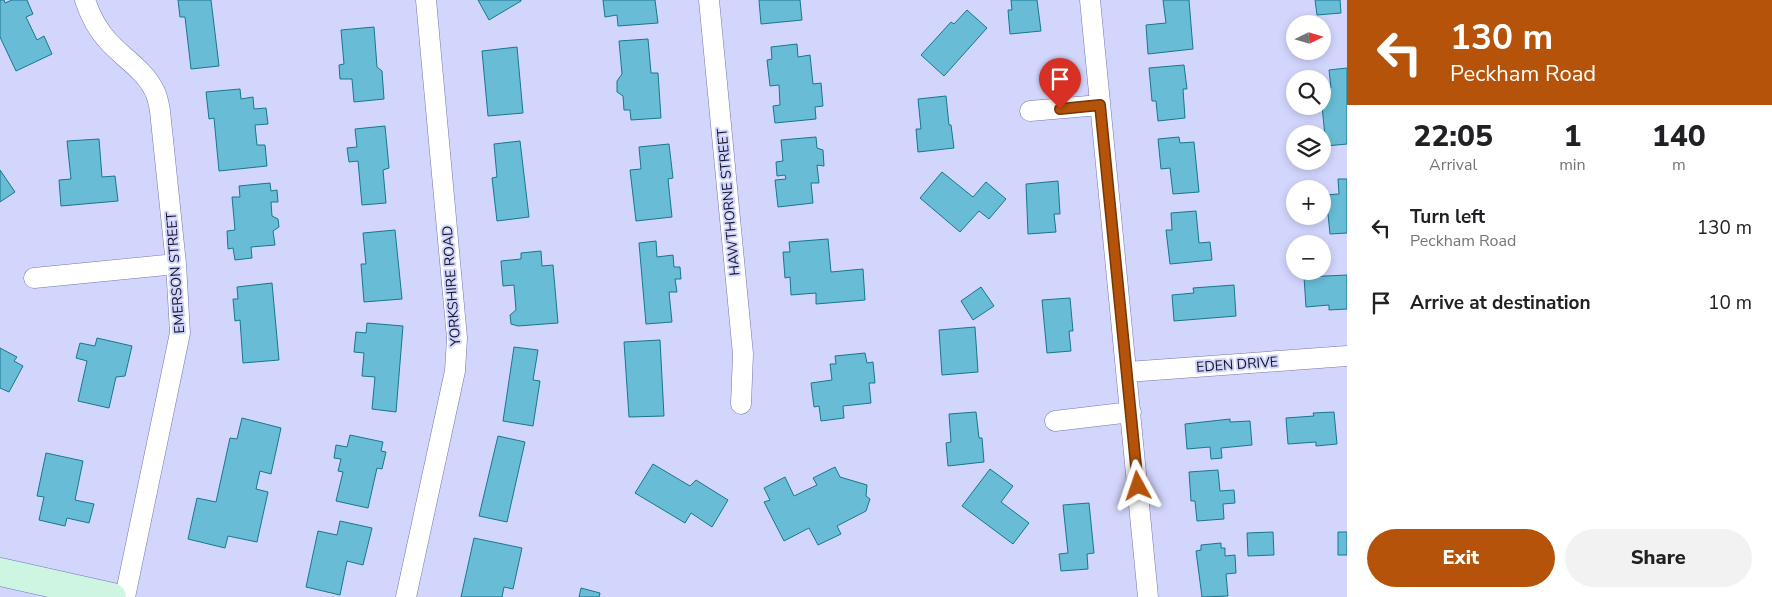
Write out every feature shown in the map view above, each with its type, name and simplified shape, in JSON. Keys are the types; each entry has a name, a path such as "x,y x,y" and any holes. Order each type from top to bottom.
{"main road":[{"path":"0,572 112,597"}],"street":[{"name":"EMERSON STREET","path":"85,0 89,13 98,28 108,41 134,64 155,92 160,111 176,264 180,333 125,597"},
{"name":"YORKSHIRE ROAD","path":"406,597 455,371 457,338 426,0"},
{"name":"HAWTHORNE STREET","path":"710,0 743,354 741,404"},
{"path":"1090,0 1148,597"},
{"path":"1030,111 1100,105"},
{"path":"34,278 176,264"},
{"name":"EDEN DRIVE","path":"1127,372 1347,356"},
{"path":"1055,421 1131,412"}],"building":[{"path":"0,0 4,0 5,3 12,0 27,0 33,14 26,17 37,40 44,36 52,54 16,71 0,37"},
{"path":"178,0 211,0 219,66 191,69 185,17 180,17"},
{"path":"478,0 521,0 521,1 489,20"},
{"path":"603,0 655,0 658,23 618,26 617,15 605,17"},
{"path":"759,0 800,0 802,20 761,24"},
{"path":"1011,0 1037,0 1041,31 1010,34 1008,10 1012,10"},
{"path":"1163,0 1189,0 1193,49 1148,54 1146,25 1166,23"},
{"path":"1315,0 1340,0 1341,13 1317,15"},
{"path":"967,10 987,28 944,76 921,55 951,22 954,24"},
{"path":"374,27 377,67 382,71 384,99 354,102 352,79 340,79 339,65 344,64 341,30"},
{"path":"648,39 651,73 658,73 661,118 631,120 630,110 624,110 623,96 617,92 617,81 622,74 619,41"},
{"path":"797,44 798,57 810,55 813,84 821,83 823,106 815,107 816,119 775,123 773,106 780,105 779,85 770,86 767,60 772,59 771,47"},
{"path":"517,47 523,113 488,116 482,51"},
{"path":"1184,65 1187,89 1183,89 1185,118 1158,121 1156,101 1152,101 1149,68"},
{"path":"1347,68 1347,144 1331,146 1331,125 1324,125 1323,115 1331,115 1331,70 1329,70"},
{"path":"240,89 241,99 253,97 254,109 266,108 268,124 255,125 257,145 265,145 267,166 219,171 214,118 209,119 206,92"},
{"path":"946,96 954,148 918,152 916,129 921,129 918,99"},
{"path":"385,126 389,168 383,170 386,203 362,205 358,161 349,162 347,148 357,147 355,129"},
{"path":"816,137 817,148 823,150 824,166 817,165 819,183 811,183 813,203 778,207 775,180 786,179 785,175 777,176 776,162 783,161 781,140"},
{"path":"1179,137 1180,143 1194,142 1199,192 1173,194 1170,168 1161,169 1158,139"},
{"path":"99,139 102,177 115,176 118,201 61,206 59,180 71,179 67,141"},
{"path":"520,141 529,217 497,221 492,178 497,177 494,144"},
{"path":"669,144 673,178 668,179 672,217 636,221 630,170 641,169 639,147"},
{"path":"0,170 15,192 0,202"},
{"path":"942,172 973,197 986,182 1006,199 989,219 979,211 960,232 920,198"},
{"path":"1338,179 1347,179 1347,233 1330,234 1331,195 1339,194"},
{"path":"1058,181 1060,214 1054,214 1056,232 1028,234 1026,184"},
{"path":"270,183 271,191 277,190 278,202 271,202 272,216 278,219 279,227 273,231 275,245 251,247 252,258 235,260 233,248 228,249 227,231 235,230 232,197 240,197 239,186"},
{"path":"1196,211 1199,243 1210,242 1212,260 1170,264 1166,230 1172,230 1171,213"},
{"path":"395,230 402,299 364,302 361,264 366,264 363,233"},
{"path":"828,239 831,272 863,269 865,300 816,304 816,293 791,295 790,277 785,278 783,252 790,252 789,242"},
{"path":"656,241 657,257 673,255 674,267 680,267 681,279 675,279 677,292 669,292 672,322 646,324 639,243"},
{"path":"541,251 542,266 553,265 558,323 518,326 511,324 510,315 516,310 514,285 503,286 501,261 521,259 521,253"},
{"path":"1347,275 1347,309 1329,310 1329,305 1306,307 1304,280 1331,280 1331,276"},
{"path":"272,283 279,360 243,363 240,320 235,321 233,299 238,299 237,287"},
{"path":"1234,285 1236,316 1174,321 1172,295 1194,293 1193,288"},
{"path":"981,287 994,306 973,320 961,301"},
{"path":"1070,298 1073,331 1069,331 1071,351 1047,353 1042,300"},
{"path":"367,323 403,326 396,412 372,409 375,377 362,376 364,353 354,352 356,332 366,333"},
{"path":"975,327 978,372 942,375 939,330"},
{"path":"97,338 132,346 125,376 116,377 109,408 78,401 87,361 76,358 80,343 95,346"},
{"path":"660,340 664,416 629,417 624,342"},
{"path":"514,347 538,350 533,380 540,381 533,426 503,421"},
{"path":"0,348 17,357 14,361 23,366 9,392 0,388"},
{"path":"865,353 867,363 873,362 875,383 869,383 871,403 843,406 844,418 821,421 819,406 814,407 811,383 832,380 830,364 836,364 835,356"},
{"path":"976,412 979,438 982,438 984,462 948,466 946,443 951,442 949,414"},
{"path":"1334,412 1337,444 1316,446 1316,442 1288,444 1286,418 1314,416 1313,413"},
{"path":"242,418 281,428 271,474 260,471 256,489 268,492 257,542 228,536 225,548 188,539 197,498 216,502 230,438 237,439"},
{"path":"1230,419 1230,422 1250,421 1252,445 1221,448 1222,458 1211,459 1210,447 1187,449 1185,424"},
{"path":"350,435 383,442 381,451 386,452 382,469 377,468 368,508 336,501 343,472 338,471 341,459 334,458 336,445 347,447"},
{"path":"498,436 525,442 507,522 479,516"},
{"path":"46,453 83,461 75,500 94,504 89,523 67,518 65,526 39,520 44,497 37,496"},
{"path":"653,464 690,486 696,480 728,500 712,527 691,513 685,523 635,493"},
{"path":"835,467 840,477 867,485 866,496 870,499 866,511 837,526 841,534 818,545 809,528 784,541 764,502 770,500 764,488 785,477 794,496 817,485 813,478"},
{"path":"990,469 1013,486 1001,502 1029,523 1013,544 962,506"},
{"path":"1218,470 1220,491 1234,490 1235,503 1223,504 1224,519 1197,521 1195,501 1191,501 1189,472"},
{"path":"1089,503 1094,553 1087,554 1088,569 1061,571 1059,554 1068,553 1063,505"},
{"path":"340,521 372,528 363,565 347,561 340,595 306,587 318,531 337,535"},
{"path":"1273,532 1274,555 1248,556 1247,533"},
{"path":"1338,532 1347,532 1347,555 1338,555"},
{"path":"474,538 522,548 513,589 504,587 502,597 461,597"},
{"path":"1221,543 1221,548 1225,548 1225,556 1235,555 1236,573 1226,574 1228,596 1202,597 1196,551 1201,550 1201,545"},
{"path":"581,588 600,593 599,597 579,597"}],"route":[{"path":"1060,109 1100,105 1138,486"}]}
